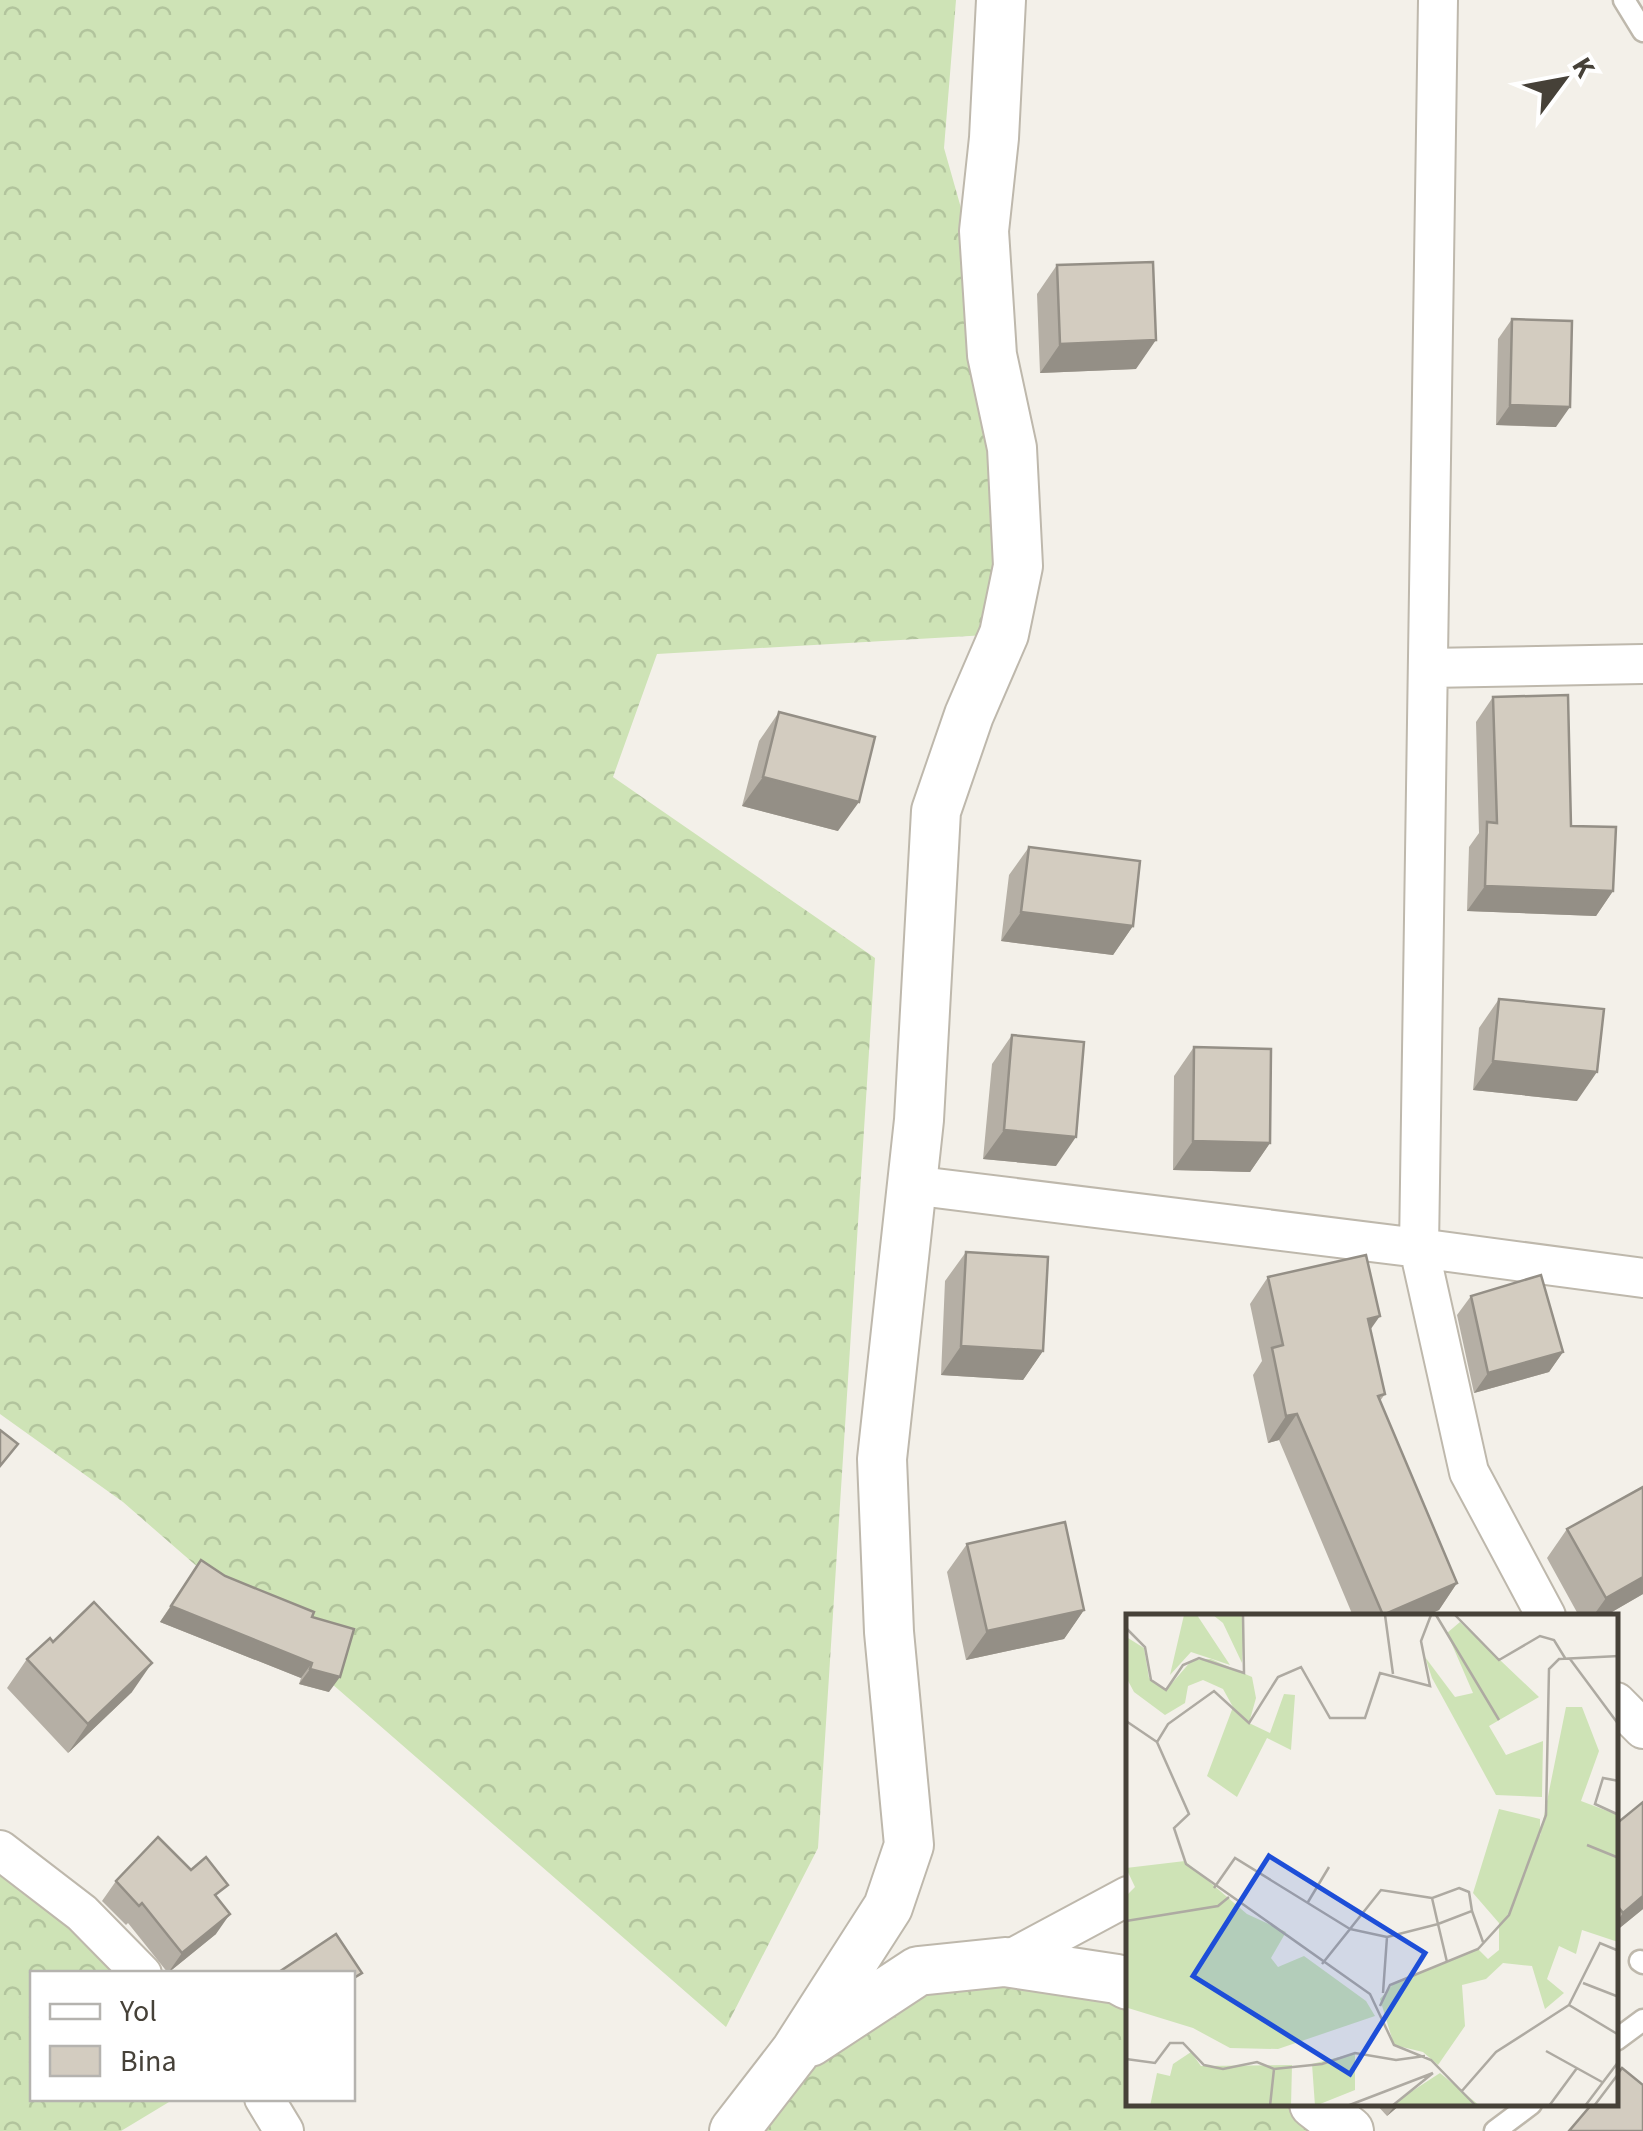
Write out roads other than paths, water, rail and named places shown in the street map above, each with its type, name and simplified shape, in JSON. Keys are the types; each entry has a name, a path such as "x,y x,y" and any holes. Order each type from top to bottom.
{"street":[{"path":"734,2131 795,2052 888,1907 908,1845 889,1632 882,1459 918,1120 936,810 969,715 1004,634 1018,566 1012,448 992,356 984,231 994,138 1001,0"},
{"path":"1438,0 1419,1248 1469,1472 1545,1614"},
{"path":"1428,668 1643,664"},
{"path":"911,1185 1643,1278"},
{"path":"1618,1704 1643,1729"},
{"path":"0,1850 82,1913 139,1971"},
{"path":"1005,1962 1126,1897"},
{"path":"795,2052 918,1971 1005,1962 1116,1979 1126,1984"},
{"path":"266,2101 284,2131"},
{"path":"1317,2106 1349,2131"}],"lane":[{"path":"1624,0 1643,31"},
{"path":"1618,2039 1643,2020"},
{"path":"1495,2131 1529,2106"}]}
